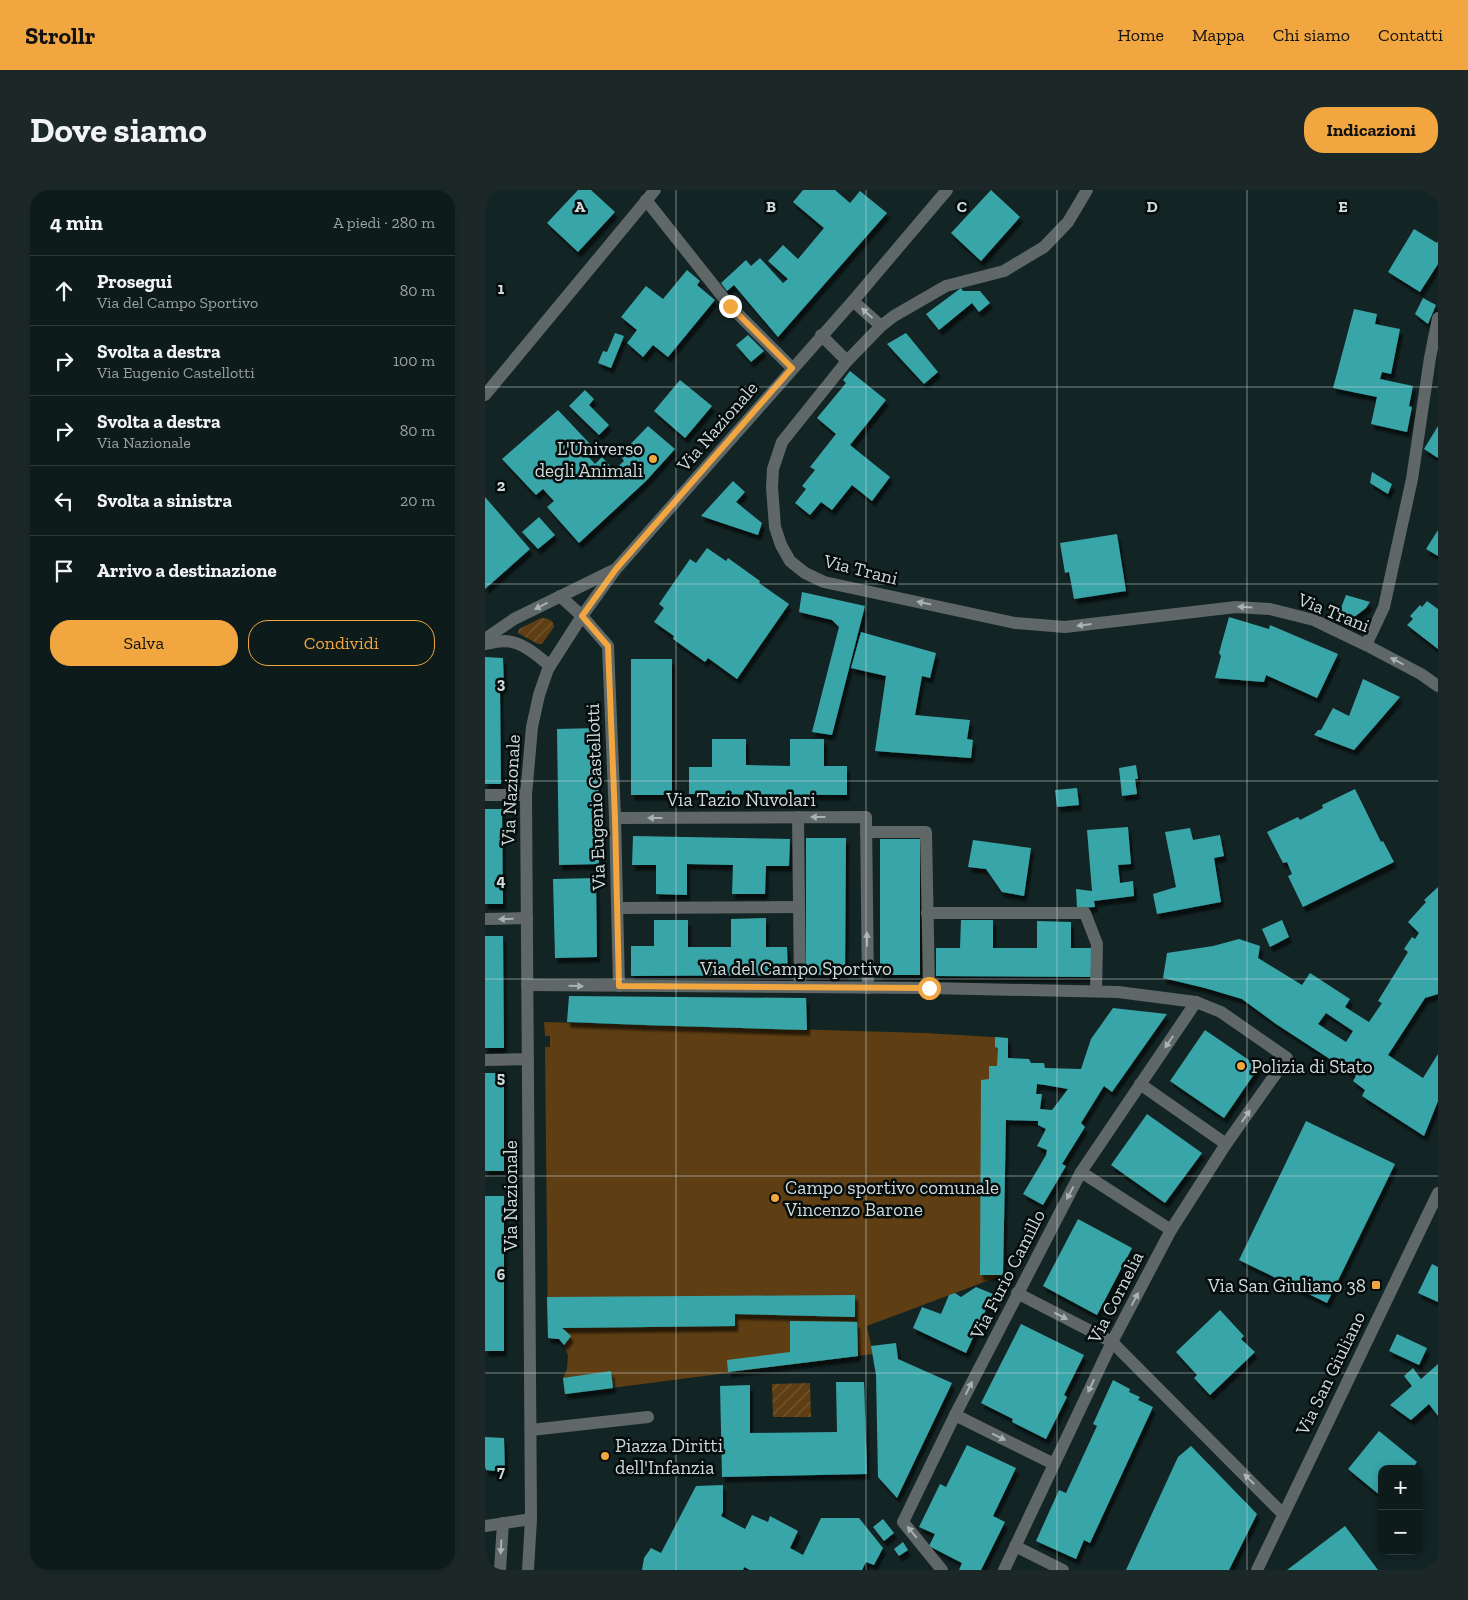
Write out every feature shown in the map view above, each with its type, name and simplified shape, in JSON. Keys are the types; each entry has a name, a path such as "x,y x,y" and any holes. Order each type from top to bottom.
{"street":[{"path":"485,395 655,190"},
{"name":"Via Nazionale","path":"528,1570 531,1518 531,1430 526,795 532,727 539,695 547,669 616,569 853,301 947,190"},
{"name":"Via Trani","path":"1087,190 1067,222 1044,247 1004,271 947,286 895,316 881,326 847,361 783,442 773,469 772,487 775,527 781,546 790,561 805,573 825,582 1015,623 1065,627 1237,607 1270,609 1314,620 1421,674 1438,686"},
{"path":"646,200 730,306 792,368"},
{"path":"853,301 881,326"},
{"path":"1366,645 1383,607 1412,479 1429,358 1438,318"},
{"path":"821,335 847,361"},
{"path":"485,639 514,619 616,569"},
{"name":"Via Eugenio Castellotti","path":"560,596 582,616 608,646 618,908 619,986"},
{"path":"485,644 504,641 518,644 533,652 550,666"},
{"path":"485,795 526,795"},
{"path":"798,817 800,987"},
{"name":"Via Tazio Nuvolari","path":"615,818 867,817 866,832"},
{"path":"867,988 866,832 926,832 929,988"},
{"path":"618,908 799,907"},
{"path":"927,913 1085,913 1097,944 1096,991"},
{"path":"485,919 527,918"},
{"name":"Via del Campo Sportivo","path":"527,985 929,988 1118,992 1196,1002 1221,1012 1287,1058"},
{"name":"Via Furio Camillo","path":"942,1570 903,1522 955,1415 1081,1172 1196,1002"},
{"name":"Via Cornelia","path":"1004,1570 1112,1342 1171,1230 1226,1144 1287,1058"},
{"path":"485,1060 528,1059"},
{"path":"1140,1084 1226,1144"},
{"path":"1081,1172 1171,1230"},
{"name":"Via San Giuliano","path":"1257,1570 1438,1193"},
{"path":"1017,1294 1112,1342 1283,1514"},
{"path":"955,1415 1054,1464"},
{"path":"531,1430 648,1417"},
{"path":"485,1526 531,1518"},
{"path":"500,1570 503,1523"},
{"path":"1015,1546 1063,1570"}],"shaded area":[{"path":"541,618 550,620 554,627 542,644 538,644 518,633 519,629"},
{"name":"Campo sportivo comunale Vincenzo Barone","path":"544,1022 926,1033 1008,1038 1003,1275 867,1326 873,1354 565,1394 563,1378 567,1369 568,1355 559,1339 548,1338 545,1047 550,1047 550,1036 545,1036"},
{"path":"810,1383 811,1417 773,1417 772,1384"}],"building":[{"path":"578,190 591,190 615,212 578,252 547,223"},
{"path":"803,190 835,190 850,203 860,191 887,213 778,337 734,285 727,291 721,283 746,260 751,266 760,258 783,283 788,279 768,261 783,245 798,259 824,228 793,202"},
{"path":"991,190 1020,217 981,261 951,233"},
{"path":"1414,229 1437,243 1438,241 1438,264 1420,292 1388,272"},
{"path":"687,270 700,281 697,285 715,300 668,357 653,345 643,357 627,343 637,330 621,317 646,286 663,299"},
{"path":"961,288 963,291 980,291 990,303 979,312 972,303 939,330 926,314"},
{"path":"1423,298 1436,305 1428,324 1415,314"},
{"path":"1354,309 1377,314 1375,324 1400,329 1391,374 1382,372 1380,379 1413,386 1409,406 1412,407 1407,432 1371,424 1377,397 1333,388"},
{"path":"615,333 624,336 611,368 598,363 603,351 607,352"},
{"path":"906,333 938,372 924,384 887,344"},
{"path":"748,335 764,351 751,362 736,345"},
{"path":"850,371 886,400 850,445 890,477 872,501 852,485 832,510 821,502 810,515 795,503 806,489 802,486 815,470 810,467 836,434 817,418 846,383 843,380"},
{"path":"680,380 712,406 685,438 654,411"},
{"path":"585,390 594,399 589,405 609,425 599,435 569,406"},
{"path":"558,410 591,445 584,452 595,464 602,457 614,470 624,461 620,455 648,426 675,449 646,481 579,543 547,507 554,501 543,489 536,495 502,459"},
{"path":"1438,426 1438,458 1424,449"},
{"path":"1372,472 1392,484 1388,494 1370,483"},
{"path":"733,481 745,492 736,502 762,523 758,535 701,516"},
{"path":"485,497 530,549 485,589"},
{"path":"539,517 555,535 538,549 522,532"},
{"path":"1438,530 1438,556 1426,549"},
{"path":"1117,534 1126,591 1074,599 1069,572 1065,573 1060,543"},
{"path":"707,548 726,561 728,558 789,604 737,679 708,658 705,662 673,639 674,636 654,622 664,608 659,604 690,559 696,563"},
{"path":"802,592 865,606 832,735 812,732 839,627 832,620 799,612"},
{"path":"1346,595 1370,602 1366,608 1353,618 1339,613"},
{"path":"1427,601 1438,609 1438,649 1407,625 1413,619 1410,616 1420,605 1422,607"},
{"path":"1229,617 1269,629 1270,625 1338,654 1317,698 1266,675 1264,682 1215,678 1221,656 1219,653"},
{"path":"861,632 936,653 930,678 922,676 915,715 970,720 967,739 973,740 971,758 875,751 886,676 851,668"},
{"path":"485,657 503,658 504,687 500,689 501,784 485,784"},
{"path":"631,659 672,659 672,795 631,795"},
{"path":"1363,679 1400,697 1354,750 1314,735 1318,730 1321,730 1333,708 1349,716"},
{"path":"598,728 599,864 559,865 557,729"},
{"path":"712,739 746,739 746,765 790,766 790,739 824,739 824,766 847,766 847,795 689,794 689,767 712,767"},
{"path":"1136,765 1138,779 1135,779 1137,794 1122,796 1119,768"},
{"path":"1077,788 1079,805 1057,807 1055,790"},
{"path":"1355,789 1381,842 1383,841 1394,862 1303,907 1288,876 1292,874 1287,862 1283,863 1267,832 1298,817 1300,820 1323,808 1322,805"},
{"path":"485,809 502,809 503,904 485,904"},
{"path":"1128,827 1131,864 1118,865 1120,883 1133,881 1134,896 1094,901 1095,907 1077,908 1076,889 1092,891 1087,830"},
{"path":"1190,828 1193,840 1220,835 1224,856 1214,858 1221,902 1157,914 1153,894 1176,887 1165,832"},
{"path":"633,836 790,839 789,866 766,866 765,894 732,894 733,865 687,864 687,895 656,894 656,865 632,865"},
{"path":"806,838 846,838 845,975 806,975"},
{"path":"880,839 920,839 920,975 880,975"},
{"path":"973,840 1031,848 1024,896 1002,892 986,869 968,867"},
{"path":"596,878 597,957 555,958 553,879"},
{"path":"1438,887 1438,994 1425,998 1388,1055 1423,1078 1438,1054 1438,1101 1424,1136 1362,1096 1365,1090 1353,1081 1356,1076 1276,1024 1242,999 1163,978 1167,953 1213,946 1239,939 1260,946 1258,958 1302,985 1310,973 1350,999 1345,1007 1369,1022 1382,1003 1378,1001 1408,952 1404,949 1412,937 1415,939 1419,933 1408,922 1426,902 1424,900","holes":["1326,1013 1353,1031 1346,1042 1318,1024"]},
{"path":"766,918 766,947 787,947 788,975 631,976 631,946 654,946 654,920 688,920 688,947 731,947 731,919"},
{"path":"961,920 993,920 993,948 1037,948 1037,921 1071,922 1071,948 1093,948 1093,977 936,976 936,948 960,948"},
{"path":"1282,920 1289,937 1270,947 1262,929"},
{"path":"485,936 503,936 504,1048 485,1048"},
{"path":"569,996 806,998 807,1030 567,1022"},
{"path":"1113,1008 1167,1014 1112,1092 1104,1086 1081,1123 1085,1127 1062,1164 1066,1166 1043,1205 1023,1194 1046,1155 1047,1150 1037,1146 1046,1129 1038,1125 1038,1121 1006,1120 1003,1275 980,1275 981,1080 989,1079 989,1066 997,1066 998,1048 995,1047 995,1037 1008,1038 1008,1058 1029,1059 1031,1063 1044,1063 1045,1068 1081,1069 1091,1039","holes":["1037,1084 1068,1089 1052,1110 1040,1109 1042,1094 1036,1094"]},
{"path":"1205,1030 1259,1067 1224,1118 1170,1081"},
{"path":"485,1073 504,1073 504,1171 485,1171"},
{"path":"1147,1114 1202,1153 1165,1203 1111,1165"},
{"path":"1306,1121 1395,1164 1327,1303 1239,1260"},
{"path":"485,1196 504,1196 504,1351 485,1351"},
{"path":"1078,1219 1132,1248 1097,1315 1043,1286"},
{"path":"1432,1264 1438,1267 1438,1302 1418,1293"},
{"path":"976,1287 993,1294 966,1353 913,1328 922,1307 941,1314 949,1295 955,1293 961,1297"},
{"path":"855,1295 855,1317 735,1314 735,1326 562,1328 571,1336 564,1345 559,1339 548,1338 547,1297"},
{"path":"1220,1310 1244,1336 1241,1339 1255,1352 1210,1395 1194,1378 1197,1375 1176,1352"},
{"path":"790,1321 857,1322 858,1356 728,1372 727,1360 790,1352"},
{"path":"1021,1324 1084,1355 1064,1395 1067,1397 1046,1439 1012,1422 1013,1419 981,1403"},
{"path":"1397,1334 1427,1348 1419,1365 1389,1351"},
{"path":"896,1343 898,1359 952,1383 897,1498 878,1477 876,1375 871,1346"},
{"path":"1438,1364 1438,1416 1429,1404 1411,1420 1390,1405 1412,1386 1404,1376 1413,1368 1421,1379"},
{"path":"611,1371 613,1388 565,1394 563,1378"},
{"path":"1113,1380 1130,1389 1129,1392 1140,1397 1138,1400 1153,1407 1090,1543 1084,1540 1076,1559 1036,1541 1059,1490 1066,1493 1097,1426 1093,1424"},
{"path":"836,1382 864,1382 867,1474 722,1477 720,1386 750,1385 750,1433 837,1432"},
{"path":"1379,1431 1417,1462 1415,1465 1378,1465 1378,1494 1348,1469"},
{"path":"485,1437 504,1438 505,1472 486,1470"},
{"path":"967,1445 1016,1468 993,1516 1005,1522 981,1570 959,1570 962,1563 929,1546 935,1534 919,1527 940,1484 946,1487"},
{"path":"1191,1446 1257,1514 1229,1570 1126,1570 1178,1457"},
{"path":"723,1485 723,1512 721,1516 745,1529 752,1515 768,1522 770,1516 798,1531 790,1548 803,1555 821,1518 859,1518 883,1548 874,1565 866,1562 862,1570 750,1570 744,1567 743,1570 642,1570 644,1558 651,1548 661,1553 696,1486"},
{"path":"883,1519 894,1533 884,1541 873,1527"},
{"path":"1345,1526 1378,1570 1287,1570"},
{"path":"903,1542 908,1550 899,1556 894,1549"}],"place":[{"name":"L'Universo degli Animali","path":"653,459"},
{"name":"Polizia di Stato","path":"1241,1066"},
{"name":"Campo sportivo comunale Vincenzo Barone","path":"775,1198"},
{"name":"Via San Giuliano 38","path":"1376,1285"},
{"name":"Piazza Diritti dell'Infanzia","path":"605,1456"}],"route":[{"path":"730,306 792,368 616,569 582,616 608,646 618,908 619,986 929,988"}]}
